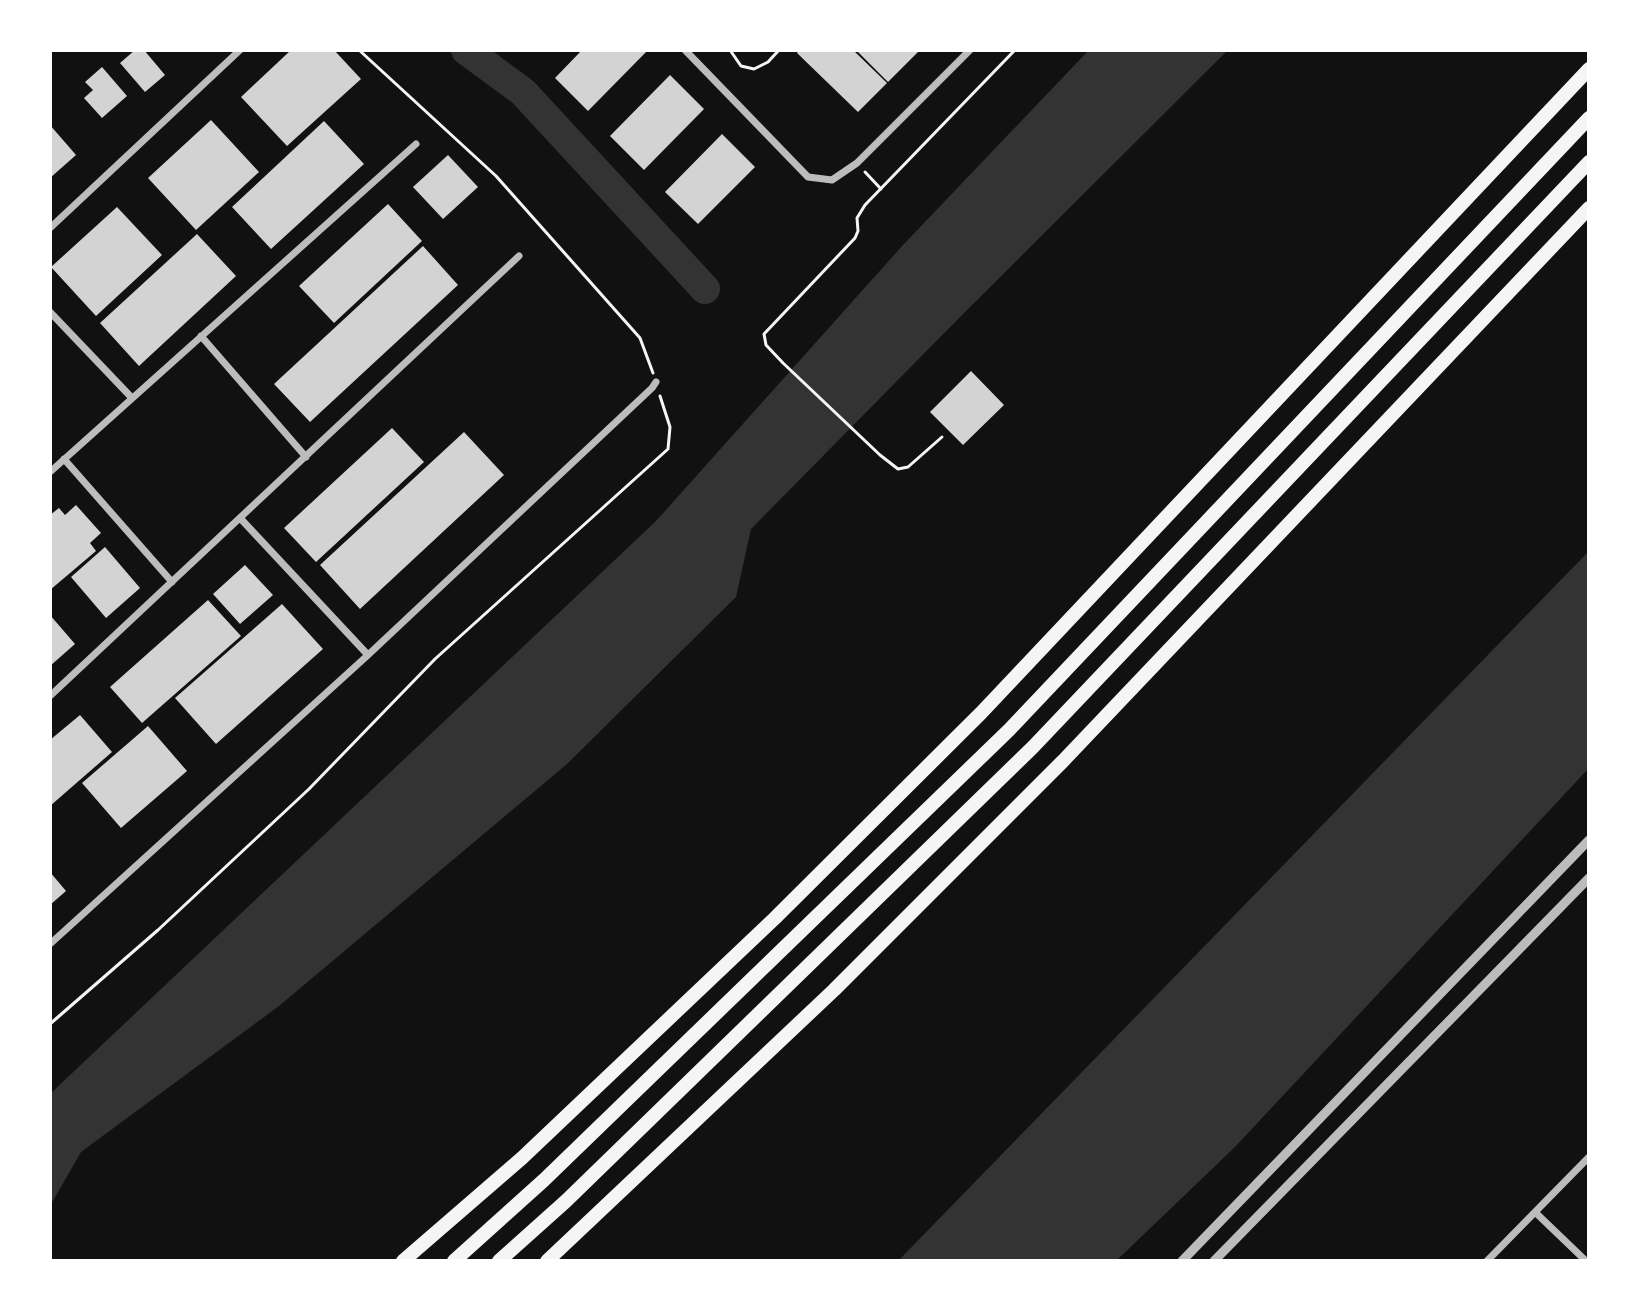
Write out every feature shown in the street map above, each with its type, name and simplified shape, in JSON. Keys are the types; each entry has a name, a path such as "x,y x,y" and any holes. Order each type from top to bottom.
{"highway":[{"path":"403,1261 522,1158 729,962 981,713 1589,69"},
{"path":"454,1261 544,1180 1009,730 1589,118"},
{"path":"499,1261 566,1201 1033,747 1589,162"},
{"path":"547,1261 834,990 1063,761 1589,208"}],"street":[{"path":"50,228 240,50"},
{"path":"685,50 808,177 832,180 857,163 970,50"},
{"path":"50,472 416,144"},
{"path":"50,696 519,256"},
{"path":"50,312 132,398"},
{"path":"201,336 306,457"},
{"path":"50,944 368,655 656,382"},
{"path":"64,459 172,582"},
{"path":"240,518 368,655"},
{"path":"1182,1261 1589,840"},
{"path":"1214,1261 1589,878"},
{"path":"1487,1261 1589,1157"},
{"path":"1536,1213 1586,1261"}],"path":[{"path":"50,1024 158,930 309,789 435,659 668,449 670,427 640,338 496,176 359,50"},
{"path":"730,50 741,66 754,69 768,62 779,50"},
{"path":"942,437 908,467 898,469 783,363 766,345 764,334 855,238 857,218 865,205 1015,50"},
{"path":"857,163 881,189"}],"shaded area":[{"path":"1089,50 1228,50 751,529 736,597 567,764 279,1006 81,1152 50,1206 50,1094 656,521 903,245"},
{"path":"1589,551 1589,768 1235,1147 1116,1261 898,1261"}],"building":[{"path":"135,50 144,50 165,75 145,92 120,63"},
{"path":"291,50 334,50 361,79 287,146 241,97"},
{"path":"582,50 648,50 588,111 555,78"},
{"path":"799,50 853,50 887,83 858,112 797,53"},
{"path":"856,50 920,50 888,82"},
{"path":"102,67 127,96 102,118 84,98 93,90 85,82"},
{"path":"670,75 704,109 644,170 610,136"},
{"path":"211,120 259,172 196,230 148,178"},
{"path":"324,121 364,164 271,249 232,207"},
{"path":"50,125 76,155 50,178"},
{"path":"722,134 755,167 698,224 665,192"},
{"path":"448,155 478,187 443,219 413,187"},
{"path":"388,204 422,241 334,323 299,286"},
{"path":"117,207 162,255 96,316 51,267"},
{"path":"197,234 236,276 139,366 100,323"},
{"path":"423,246 458,285 310,422 274,384"},
{"path":"971,371 1004,405 963,445 930,412"},
{"path":"392,428 424,462 316,562 284,528"},
{"path":"464,432 504,475 360,609 320,565"},
{"path":"76,505 101,533 90,543 96,551 50,590 50,515 59,508 65,515"},
{"path":"105,547 140,588 106,618 71,577"},
{"path":"245,565 273,595 240,624 213,594"},
{"path":"208,600 241,636 142,723 110,687"},
{"path":"282,604 323,649 216,744 175,698"},
{"path":"50,615 75,644 50,666"},
{"path":"80,715 112,752 50,806 50,740"},
{"path":"148,726 187,771 121,828 82,783"},
{"path":"50,872 66,891 50,905"}],"waterway":[{"path":"466,50 523,92 705,289"}]}
